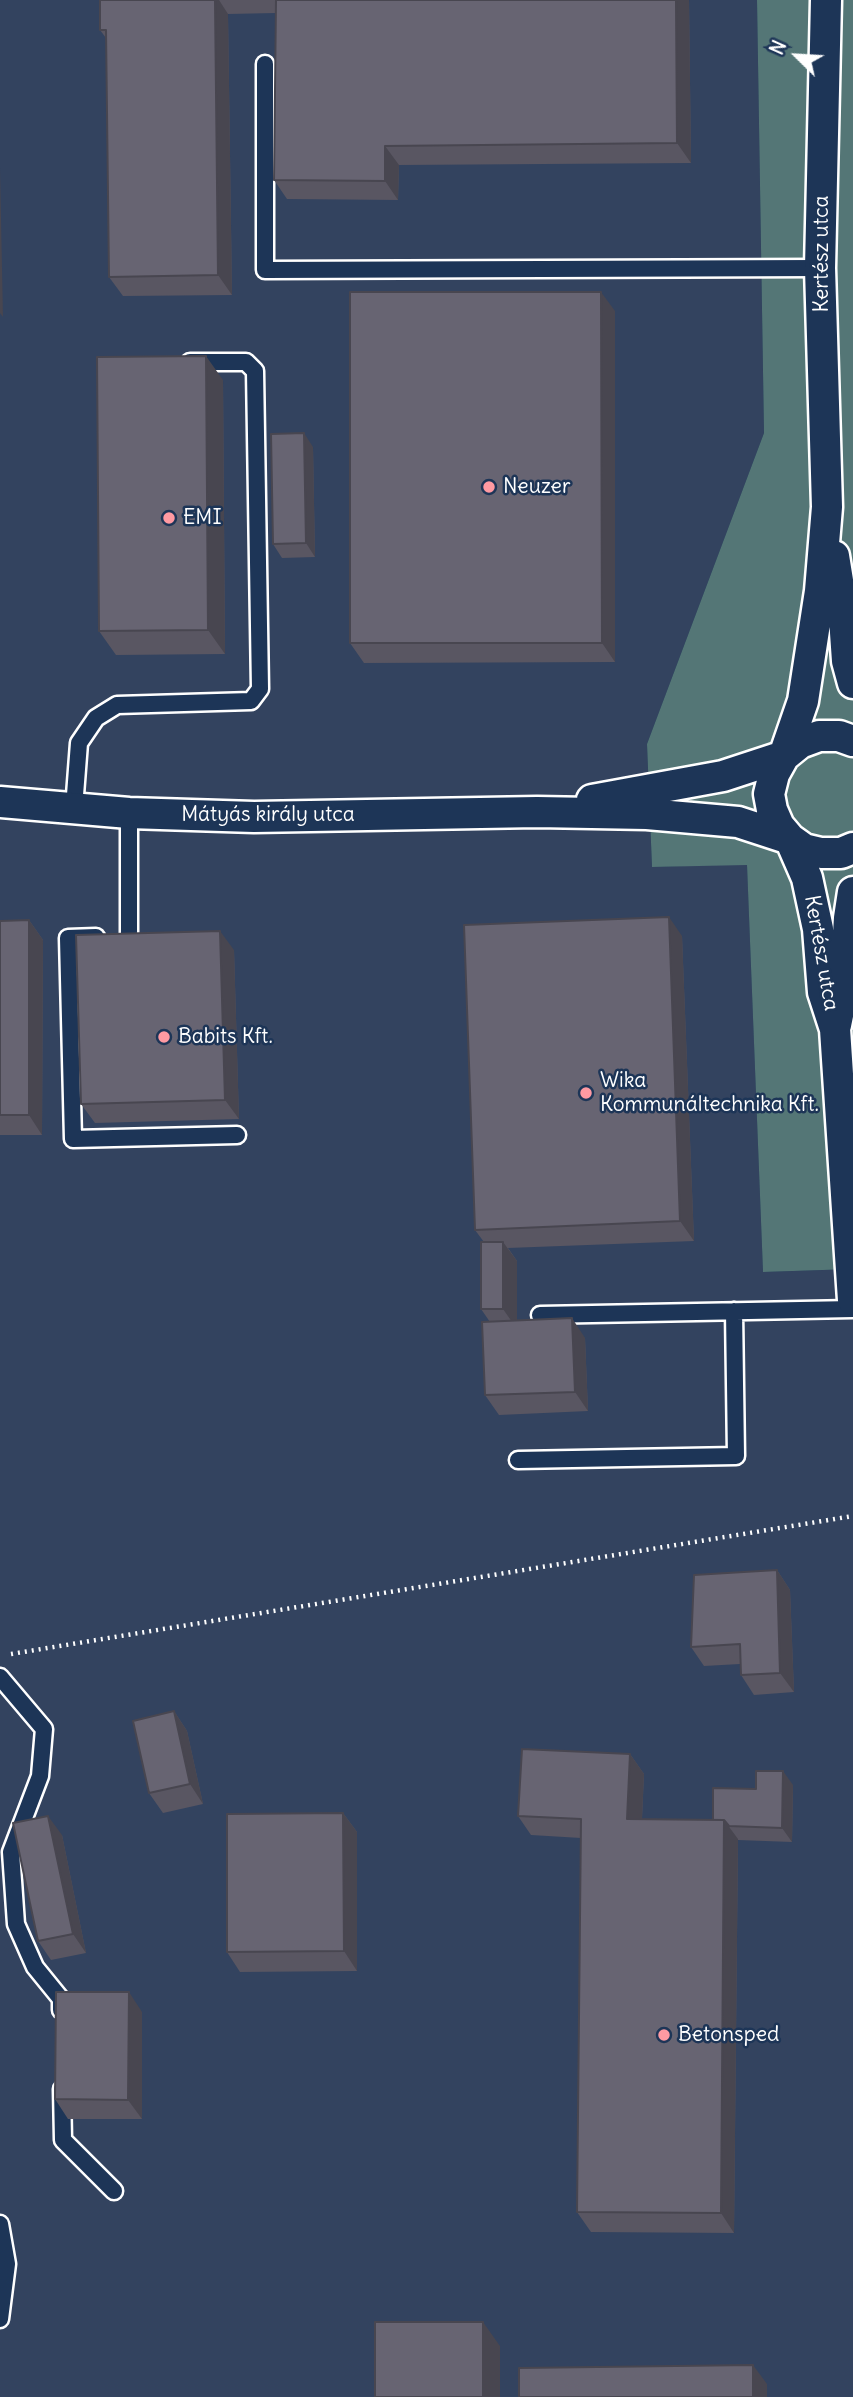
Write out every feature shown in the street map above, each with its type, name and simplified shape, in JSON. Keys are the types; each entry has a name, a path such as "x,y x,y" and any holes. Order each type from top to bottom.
{"street":[{"name":"Kertész utca","path":"826,0 820,268 827,507 820,591 803,701 784,756 774,774 769,794 779,826 790,839 807,878 818,929 823,992 835,1029 853,1300"},
{"name":"Kertész utca","path":"827,507 844,618 847,661 853,683"},
{"name":"Mátyás király utca","path":"537,811 723,776 784,756 800,743 819,736 839,736 853,741"},
{"name":"Mátyás király utca","path":"0,802 129,813 254,817 537,811 647,814 738,822 790,839 804,849 821,853 841,853 853,848"},
{"name":"Kertész utca","path":"835,1029 845,981 853,892"}],"lane":[{"path":"265,64 265,270 820,268"},
{"path":"74,808 79,743 96,718 117,705 251,701 260,689 255,371 246,362 168,362"},
{"path":"129,813 136,935 68,938 73,1139 237,1135"},
{"path":"540,1315 853,1309"},
{"path":"518,1460 736,1456 734,1311"},
{"path":"0,1677 44,1729 40,1776 11,1852 16,1924 35,1967 61,1999 61,2025"},
{"path":"62,2076 63,2140 114,2191"},
{"path":"0,2224 7,2264 0,2319"}],"path":[{"path":"0,1656 853,1516"}],"shaded area":[{"path":"0,0 757,0 764,433 647,744 652,867 747,864 763,1272 853,1269 853,2397 0,2397"}],"green space":[{"path":"757,0 853,0 853,1269 763,1272 747,865 652,867 647,744 764,433"}],"building":[{"path":"100,0 215,0 218,275 109,277 106,30 100,30"},
{"path":"276,0 676,0 677,143 385,146 385,181 274,180"},
{"name":"Neuzer","path":"350,292 601,292 602,643 350,643"},
{"name":"EMI","path":"206,356 208,630 99,631 97,357"},
{"path":"304,433 306,543 273,544 271,434"},
{"name":"Wika Kommunáltechnika Kft.","path":"669,917 680,1221 475,1230 464,925"},
{"path":"29,920 29,1115 0,1115 0,921"},
{"name":"Babits Kft.","path":"220,931 225,1100 81,1104 76,935"},
{"path":"481,1242 503,1242 503,1309 481,1309"},
{"path":"572,1318 575,1392 485,1395 482,1322"},
{"path":"777,1570 780,1673 741,1675 740,1644 691,1647 694,1575"},
{"path":"174,1711 190,1784 149,1793 133,1721"},
{"name":"Betonsped","path":"522,1749 630,1754 627,1819 724,1820 721,2213 577,2212 581,1819 518,1816"},
{"path":"756,1771 783,1771 782,1828 729,1826 724,1820 713,1820 713,1788 756,1789"},
{"path":"343,1813 344,1951 227,1952 227,1814"},
{"path":"48,1816 73,1934 38,1941 13,1823"},
{"path":"56,1992 129,1992 128,2100 55,2099"},
{"path":"375,2322 483,2322 483,2397 375,2397"},
{"path":"753,2365 753,2397 519,2397 519,2368"}],"place":[{"name":"Neuzer","path":"489,487"},
{"name":"EMI","path":"169,518"},
{"name":"Babits Kft.","path":"164,1037"},
{"name":"Wika Kommunáltechnika Kft.","path":"586,1093"},
{"name":"Betonsped","path":"664,2035"}]}
